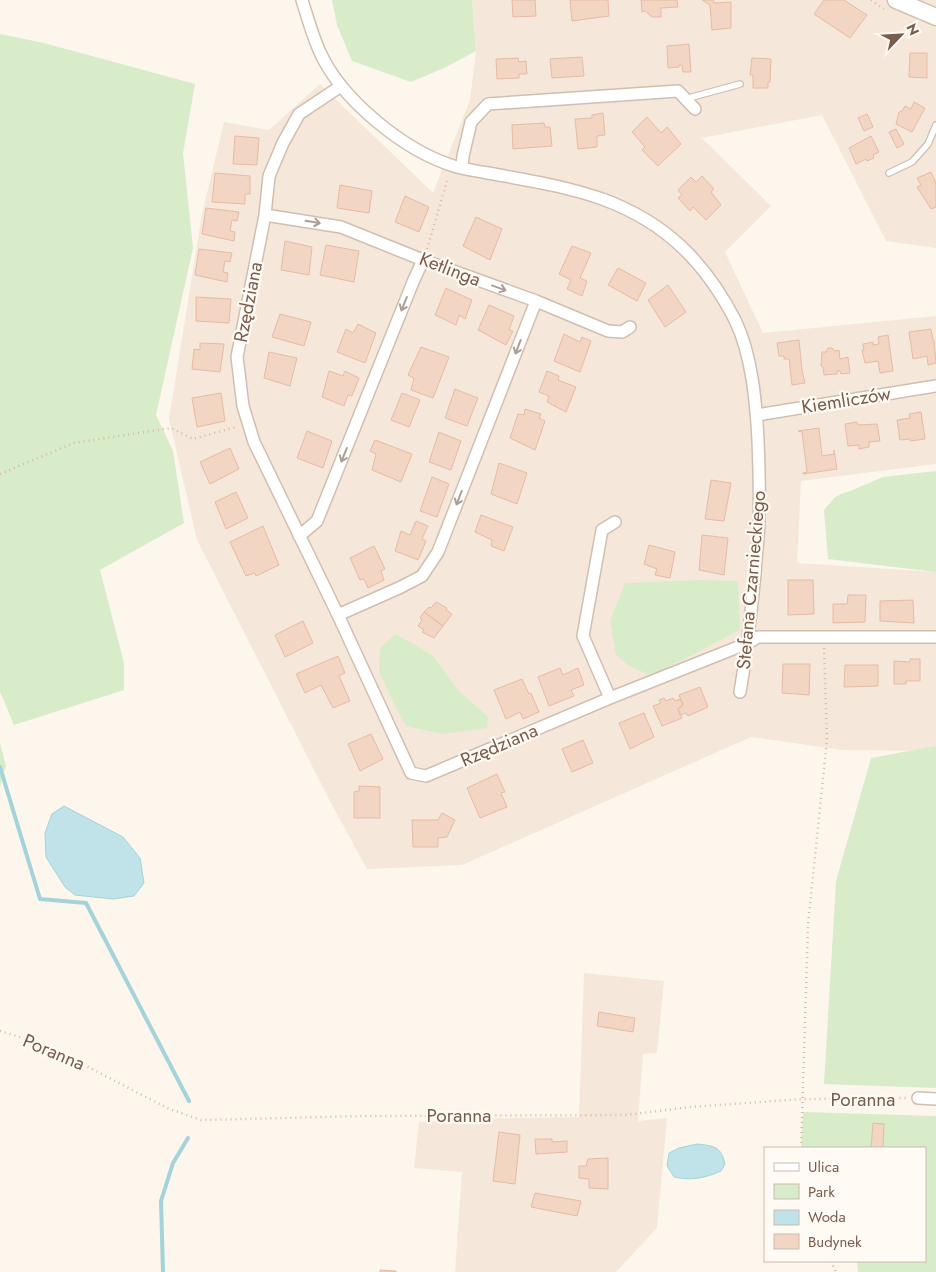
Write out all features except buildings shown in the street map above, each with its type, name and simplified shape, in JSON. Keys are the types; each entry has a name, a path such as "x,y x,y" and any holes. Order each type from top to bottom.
{"street":[{"name":"Stefana Czarnieckiego","path":"302,0 320,51 341,86 395,136 418,151 462,168 565,188 606,201 653,223 684,248 709,278 735,320 743,342 752,376 757,415 760,519 748,643 740,692"},
{"path":"896,0 936,17"},
{"name":"Rzędziana","path":"341,86 299,114 283,143 270,176 265,215 237,357 244,406 254,442 338,615 411,773 426,776 610,698 748,643 758,637 936,637"},
{"path":"462,168 471,122 488,104 681,95 695,110"},
{"name":"Ketlinga","path":"265,215 341,227 536,301 608,331 622,332 630,327"},
{"path":"299,536 317,521 413,282 424,260"},
{"path":"338,615 402,588 422,576 438,552 536,301"},
{"name":"Kiemliczów","path":"757,415 936,386"},
{"path":"610,698 583,636 602,530 614,522"},
{"name":"Poranna","path":"918,1098 936,1099"}],"lane":[{"path":"681,95 740,84"},
{"path":"889,173 912,162 928,144 936,125"}],"path":[{"path":"424,260 447,181"},
{"path":"0,474 74,443 170,428 193,439 248,423"},
{"path":"801,1147 808,925 827,739 824,636"},
{"name":"Poranna","path":"0,1031 46,1045 167,1108 201,1120 366,1116 626,1115 690,1107 803,1099 918,1098"}],"shaded area":[{"path":"472,0 936,0 936,248 886,241 822,115 702,138 771,206 725,252 763,333 936,316 936,464 801,481 797,563 936,572 936,751 842,750 751,737 462,865 367,869 331,803 197,540 169,419 202,214 224,122 269,130 320,84 433,193 470,100 476,51"},
{"path":"584,973 664,981 657,1053 643,1054 638,1121 667,1118 657,1228 616,1272 455,1272 462,1172 414,1168 419,1122 579,1117"}],"green space":[{"path":"332,0 472,0 476,51 446,67 411,82 352,61 337,25"},
{"path":"0,34 44,43 195,84 183,153 193,248 156,415 173,451 184,523 100,570 124,663 124,690 14,725 0,692"},
{"path":"936,471 936,572 828,559 824,510 834,498 883,477"},
{"path":"701,580 738,581 740,630 651,676 628,665 616,655 610,621 625,583"},
{"path":"396,634 432,655 458,690 488,717 487,728 442,734 406,726 379,671 380,648"},
{"path":"0,743 6,766 0,786"},
{"path":"936,746 936,1088 824,1084 836,881 871,758"},
{"path":"803,1112 936,1116 936,1272 858,1272 857,1262 926,1262 926,1147 801,1147"}],"water":[{"path":"64,806 123,837 140,858 144,883 134,896 113,899 75,895 65,887 46,857 45,833 52,814"},
{"path":"697,1144 712,1146 719,1150 725,1164 721,1171 698,1178 674,1177 667,1166 669,1153 679,1148"}],"waterway":[{"path":"0,767 40,899 86,903 189,1101"},
{"path":"163,1272 161,1201 173,1163 188,1138"}]}
